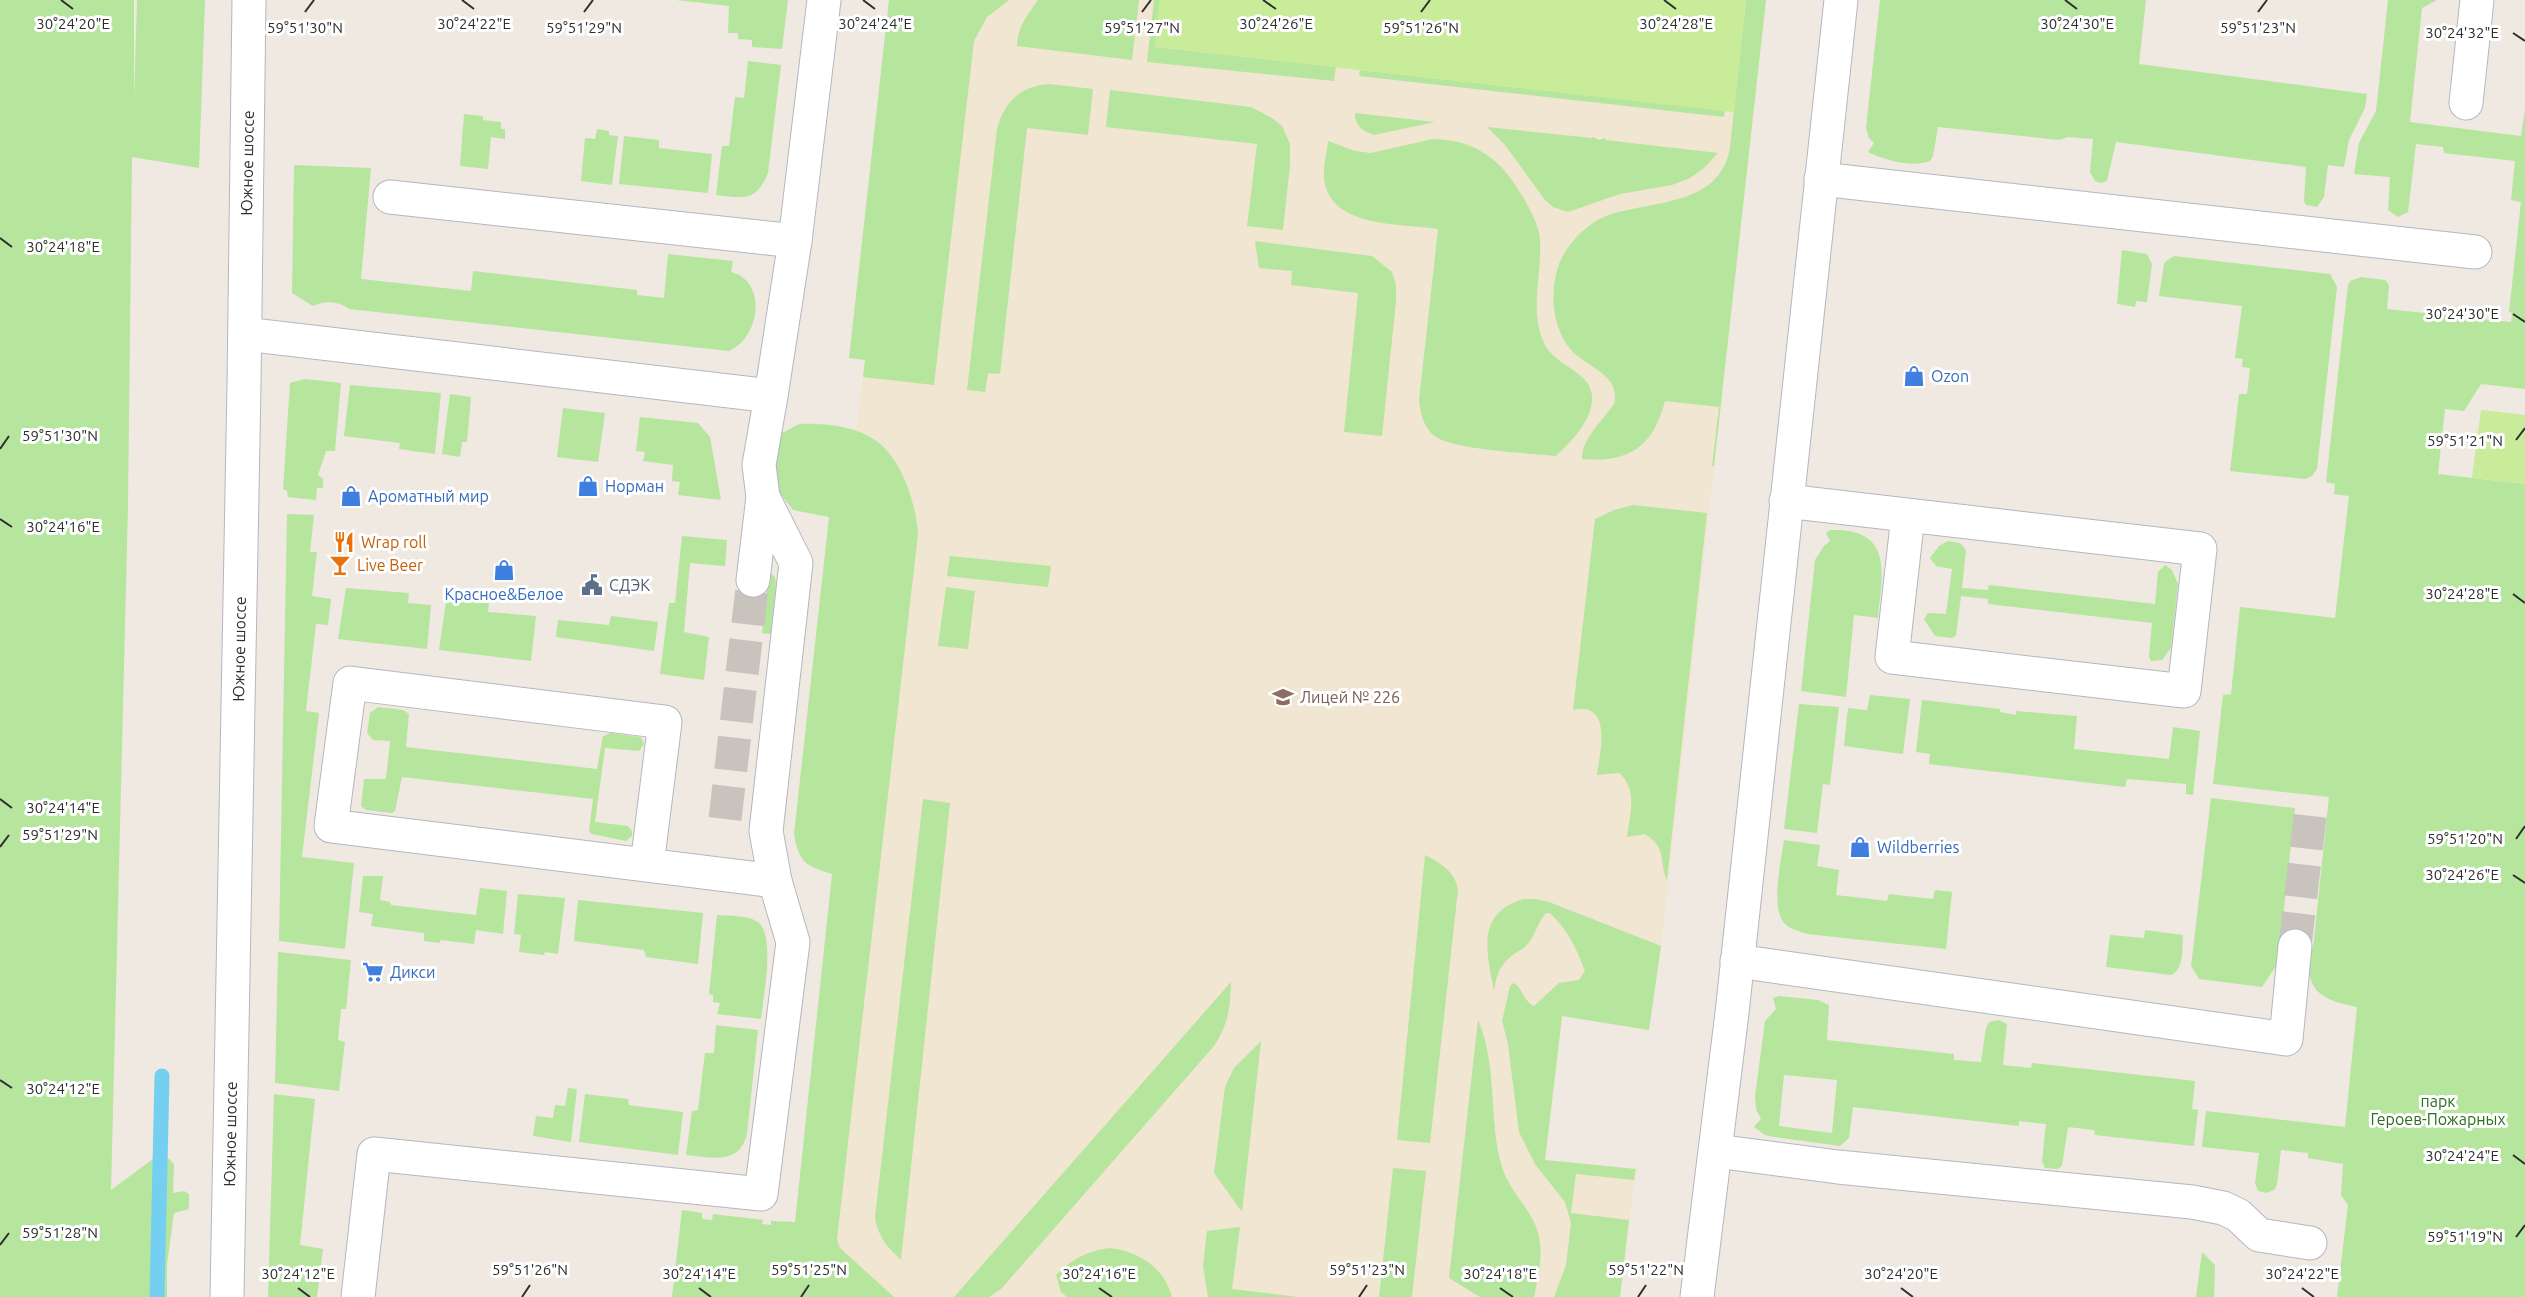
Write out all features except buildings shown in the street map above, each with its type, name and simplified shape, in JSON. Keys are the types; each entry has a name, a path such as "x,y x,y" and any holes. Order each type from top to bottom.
{"street":[{"name":"Южное шоссе","path":"226,1297 245,334 249,0"},
{"path":"753,580 763,497 759,465 795,241 824,0"},
{"path":"1697,1297 1716,1151 1841,0"},
{"path":"2466,103 2477,0"},
{"path":"1821,178 2475,252"},
{"path":"390,197 795,241"},
{"path":"245,334 771,396"},
{"path":"358,1297 374,1154 762,1194 793,942 775,881 766,831 796,563 763,497"},
{"path":"1786,501 2200,549 2184,691 1892,657 1908,516"},
{"path":"647,865 665,722 350,683 332,826 775,881"},
{"path":"1737,961 2286,1039 2295,946"},
{"path":"1716,1151 1838,1167 2192,1202 2223,1208 2238,1215 2259,1235 2310,1243"}],"shaded area":[{"name":"Лицей № 226","path":"889,0 1766,0 1661,946 1649,1030 1563,1016 1545,1160 1636,1169 1620,1297 793,1297 830,969 854,450 865,360 849,358"}],"green space":[{"path":"0,0 134,0 134,102 137,0 205,0 199,168 132,157 128,505 111,1190 153,1159 166,1156 174,1164 173,1193 184,1191 189,1194 189,1209 174,1213 167,1264 167,1297 0,1297"},
{"path":"676,0 788,0 782,49 752,47 752,40 738,39 738,33 728,33 729,6"},
{"path":"889,0 1009,0 987,17 974,41 934,385 863,377 865,360 849,358"},
{"path":"1038,0 1139,0 1132,60 1017,46 1021,27"},
{"path":"1154,0 1160,0 1155,47 1336,67 1334,81 1147,62"},
{"path":"1160,0 1746,0 1734,112 1155,47"},
{"path":"1746,0 1766,0 1714,466 1712,466 1719,407 1665,401 1654,430 1637,449 1613,458 1582,459 1585,445 1614,404 1615,394 1608,379 1578,357 1560,332 1553,298 1559,264 1567,249 1591,224 1606,216 1680,198 1698,191 1713,181 1724,167 1730,147"},
{"path":"1880,0 2146,0 2139,64 2367,94 2365,108 2349,140 2344,167 2328,165 2324,197 2317,207 2306,205 2304,201 2306,167 2116,142 2107,181 2101,183 2095,181 2090,172 2093,139 2068,137 2059,140 1938,127 1930,161 1915,164 1898,162 1868,152 1874,143 1869,138 1866,128"},
{"name":"парк Героев-Пожарных","path":"2388,0 2437,0 2422,8 2410,122 2521,136 2525,109 2525,389 2481,384 2464,411 2445,409 2438,474 2525,484 2525,1297 2337,1297 2348,1205 2341,1195 2343,1164 2308,1158 2308,1153 2281,1150 2277,1185 2274,1190 2266,1193 2258,1191 2255,1183 2259,1153 2202,1147 2206,1111 2345,1127 2357,1007 2332,1000 2317,990 2309,974 2308,962 2309,948 2313,948 2329,797 2213,784 2223,695 2231,694 2240,607 2335,618 2349,496 2334,494 2335,484 2326,482 2348,285 2350,281 2361,277 2385,280 2389,285 2387,309 2511,322 2512,313 2509,312 2521,202 2511,200 2515,161 2444,153 2443,147 2416,144 2408,212 2398,217 2388,210 2390,177 2354,174 2359,143 2376,111"},
{"path":"748,61 781,65 768,173 759,189 748,196 716,195 722,146 729,146 735,97 744,98"},
{"path":"1360,70 1725,110 1724,117 1359,76"},
{"path":"1049,84 1093,89 1088,135 1027,128 1000,374 988,373 985,392 967,390 997,129 1004,111 1015,97 1030,88"},
{"path":"1110,90 1251,107 1282,126 1290,144 1283,230 1247,226 1257,144 1106,127"},
{"path":"1355,113 1435,122 1374,135 1360,127"},
{"path":"464,114 483,116 483,120 501,122 501,129 505,129 505,139 491,137 488,169 460,166"},
{"path":"1487,127 1593,137 1599,140 1605,138 1605,140 1718,153 1704,168 1690,178 1672,185 1620,194 1568,212 1553,207 1545,200 1505,145"},
{"path":"597,129 609,131 609,135 618,136 612,185 581,181 585,138 595,139"},
{"path":"624,136 659,140 659,148 712,154 708,193 619,184"},
{"path":"1433,139 1464,144 1489,156 1518,188 1535,220 1540,240 1537,317 1544,343 1555,357 1585,380 1592,395 1592,404 1586,421 1556,456 1459,445 1436,437 1428,430 1420,410 1419,400 1438,229 1369,220 1339,207 1329,195 1324,178 1328,141 1355,151 1371,153"},
{"path":"294,165 371,168 361,279 471,291 473,271 637,290 637,295 664,298 668,254 733,261 731,272 743,277 751,286 755,298 756,310 753,323 740,344 729,351 349,309 332,302 313,306 292,293"},
{"path":"1255,241 1372,256 1392,272 1396,285 1396,301 1382,436 1344,432 1358,293 1291,285 1292,271 1259,268"},
{"path":"2122,250 2147,254 2152,264 2147,302 2136,301 2135,307 2117,304"},
{"path":"2174,256 2330,274 2337,287 2317,469 2312,476 2305,479 2230,471 2239,394 2247,394 2250,368 2242,367 2243,359 2235,358 2242,306 2159,296 2164,264"},
{"path":"305,379 341,383 335,451 326,451 318,475 323,479 323,488 317,488 316,500 288,497 287,491 283,489 290,383"},
{"path":"350,385 441,393 435,454 399,449 400,443 344,436"},
{"path":"450,394 471,397 467,442 462,442 460,457 442,454"},
{"path":"563,408 605,413 598,462 557,457"},
{"path":"2481,410 2525,415 2525,484 2472,478"},
{"path":"640,417 698,423 710,437 721,500 678,495 680,482 672,481 673,465 643,461 645,452 636,451"},
{"path":"799,424 828,425 858,431 885,448 906,482 917,522 918,534 837,1239 840,1248 894,1297 672,1297 682,1210 702,1213 702,1219 712,1220 713,1214 763,1220 762,1224 771,1225 771,1221 795,1222 832,874 805,862 798,851 794,834 829,517 793,510 779,492 775,482 775,442 782,433"},
{"path":"1633,505 1707,513 1667,880 1660,850 1652,839 1645,834 1627,837 1631,794 1625,779 1619,773 1597,775 1601,742 1599,721 1594,713 1586,709 1573,710 1595,519 1614,510"},
{"path":"287,514 314,515 310,552 317,552 312,596 331,599 328,625 316,624 306,711 319,713 302,857 354,863 345,949 279,941"},
{"path":"1830,530 1850,531 1865,536 1880,556 1882,569 1878,618 1854,615 1846,697 1801,691 1815,560 1830,541 1826,533"},
{"path":"682,536 727,540 725,566 690,563 684,632 709,637 704,680 660,674 669,603 675,603"},
{"path":"1948,541 1960,543 1966,550 1962,588 1988,590 1989,585 2155,604 2158,572 2165,565 2172,570 2178,584 2171,648 2162,660 2151,661 2149,657 2152,623 1988,604 1988,599 1961,596 1956,635 1952,638 1935,636 1924,619 1928,613 1946,614 1952,569 1936,566 1930,558 1939,546"},
{"path":"950,556 1051,566 1048,587 947,576"},
{"path":"769,572 775,577 776,584 771,634 762,633"},
{"path":"946,587 975,591 968,649 938,646"},
{"path":"346,588 409,593 408,603 431,605 427,649 338,639"},
{"path":"482,594 490,594 488,612 536,616 531,661 439,650 447,595 480,599"},
{"path":"611,616 658,622 654,651 556,637 558,620 609,625"},
{"path":"1870,695 1910,699 1903,754 1844,746 1848,708 1867,710"},
{"path":"1922,700 2000,709 2000,712 2016,715 2016,711 2077,716 2074,749 2169,759 2173,727 2200,731 2193,795 2186,794 2186,784 2127,779 2125,787 1929,764 1930,754 1916,752"},
{"path":"1799,704 1839,707 1830,785 1823,784 1817,833 1784,829"},
{"path":"378,707 403,710 409,714 406,747 597,769 603,736 611,733 641,737 644,744 639,751 605,748 595,822 628,826 632,831 632,836 626,841 592,834 589,831 593,799 402,777 395,811 392,813 366,810 361,806 364,779 386,779 390,741 373,740 367,733 370,713"},
{"path":"2211,798 2295,808 2278,963 2262,987 2199,979 2191,966"},
{"path":"923,799 950,803 901,1260 884,1241 875,1217"},
{"path":"1784,840 1820,845 1817,866 1839,870 1836,895 1887,901 1889,894 1933,899 1935,890 1952,892 1946,949 1807,934 1785,924 1778,908 1777,896"},
{"path":"1425,855 1450,873 1458,890 1430,1143 1397,1140"},
{"path":"363,876 383,876 380,900 390,902 391,905 476,915 480,888 507,891 503,934 476,930 474,944 441,940 439,943 424,941 424,933 371,926 373,914 359,912"},
{"path":"518,894 565,898 558,954 519,952 521,935 514,934"},
{"path":"1523,899 1549,902 1661,946 1649,1030 1562,1016 1545,1160 1636,1169 1634,1180 1576,1174 1571,1213 1629,1220 1620,1297 1554,1297 1566,1265 1571,1223 1565,1202 1535,1164 1519,1132 1508,1044 1502,1021 1510,986 1513,983 1534,1006 1559,983 1579,980 1585,971 1566,933 1550,913 1546,913 1525,947 1502,966 1494,991 1487,949 1491,925 1497,914"},
{"path":"578,900 703,913 698,964 646,957 644,950 574,941"},
{"path":"717,915 749,918 758,922 763,929 766,940 767,968 761,1019 717,1014 720,1003 713,1002 713,995 709,994"},
{"path":"2145,930 2183,935 2182,958 2175,972 2171,975 2106,967 2110,935 2144,938"},
{"path":"278,952 351,960 346,1009 341,1009 338,1040 345,1042 339,1091 275,1083"},
{"path":"1231,982 1228,1015 1214,1046 1001,1289 989,1297 954,1297"},
{"path":"1779,996 1818,1000 1829,1005 1827,1040 1954,1054 1954,1060 1981,1062 1986,1028 1989,1022 1999,1020 2007,1024 2003,1065 2031,1068 2032,1063 2195,1081 2192,1109 2198,1110 2194,1146 2095,1135 2094,1130 2068,1127 2062,1166 2058,1169 2045,1168 2042,1161 2046,1124 2019,1121 2019,1126 1853,1107 1849,1138 1840,1146 1765,1135 1754,1127 1761,1119 1756,1109 1755,1096 1765,1021 1776,1009 1773,998","holes":["1784,1075 1837,1080 1832,1133 1779,1126"]},
{"path":"1478,1020 1488,1054 1497,1143 1503,1171 1535,1224 1540,1240 1540,1265 1534,1297 1480,1297 1449,1278"},
{"path":"716,1025 758,1030 747,1134 738,1151 731,1155 715,1158 686,1155 692,1111 698,1110 705,1053 714,1053"},
{"path":"1261,1041 1242,1212 1214,1173 1225,1087 1234,1068"},
{"path":"568,1088 577,1089 571,1142 533,1136 536,1116 553,1118 555,1105 565,1106"},
{"path":"274,1094 315,1099 300,1245 323,1249 317,1297 268,1297"},
{"path":"585,1094 628,1099 629,1105 683,1112 678,1155 579,1142"},
{"path":"1393,1168 1426,1171 1412,1297 1379,1297"},
{"path":"1240,1227 1232,1289 1298,1297 1208,1297 1203,1266 1207,1231"},
{"path":"1109,1248 1130,1253 1148,1262 1163,1277 1172,1297 1067,1297 1061,1292 1056,1275 1087,1254"},
{"path":"2202,1252 2215,1265 2214,1297 2196,1297"}],"waterway":[{"path":"157,1297 162,1076"}],"tunnel":[{"path":"725,819 753,580"},
{"path":"2295,946 2312,800"}],"place":[{"name":"Ozon","path":"1914,376"},
{"name":"Норман","path":"588,486"},
{"name":"Ароматный мир","path":"351,496"},
{"name":"Wrap roll","path":"344,542"},
{"name":"Live Beer","path":"340,565"},
{"name":"Красное&Белое","path":"504,570"},
{"name":"СДЭК","path":"592,585"},
{"name":"Лицей № 226","path":"1283,697"},
{"name":"Wildberries","path":"1860,847"},
{"name":"Дикси","path":"373,972"}]}
